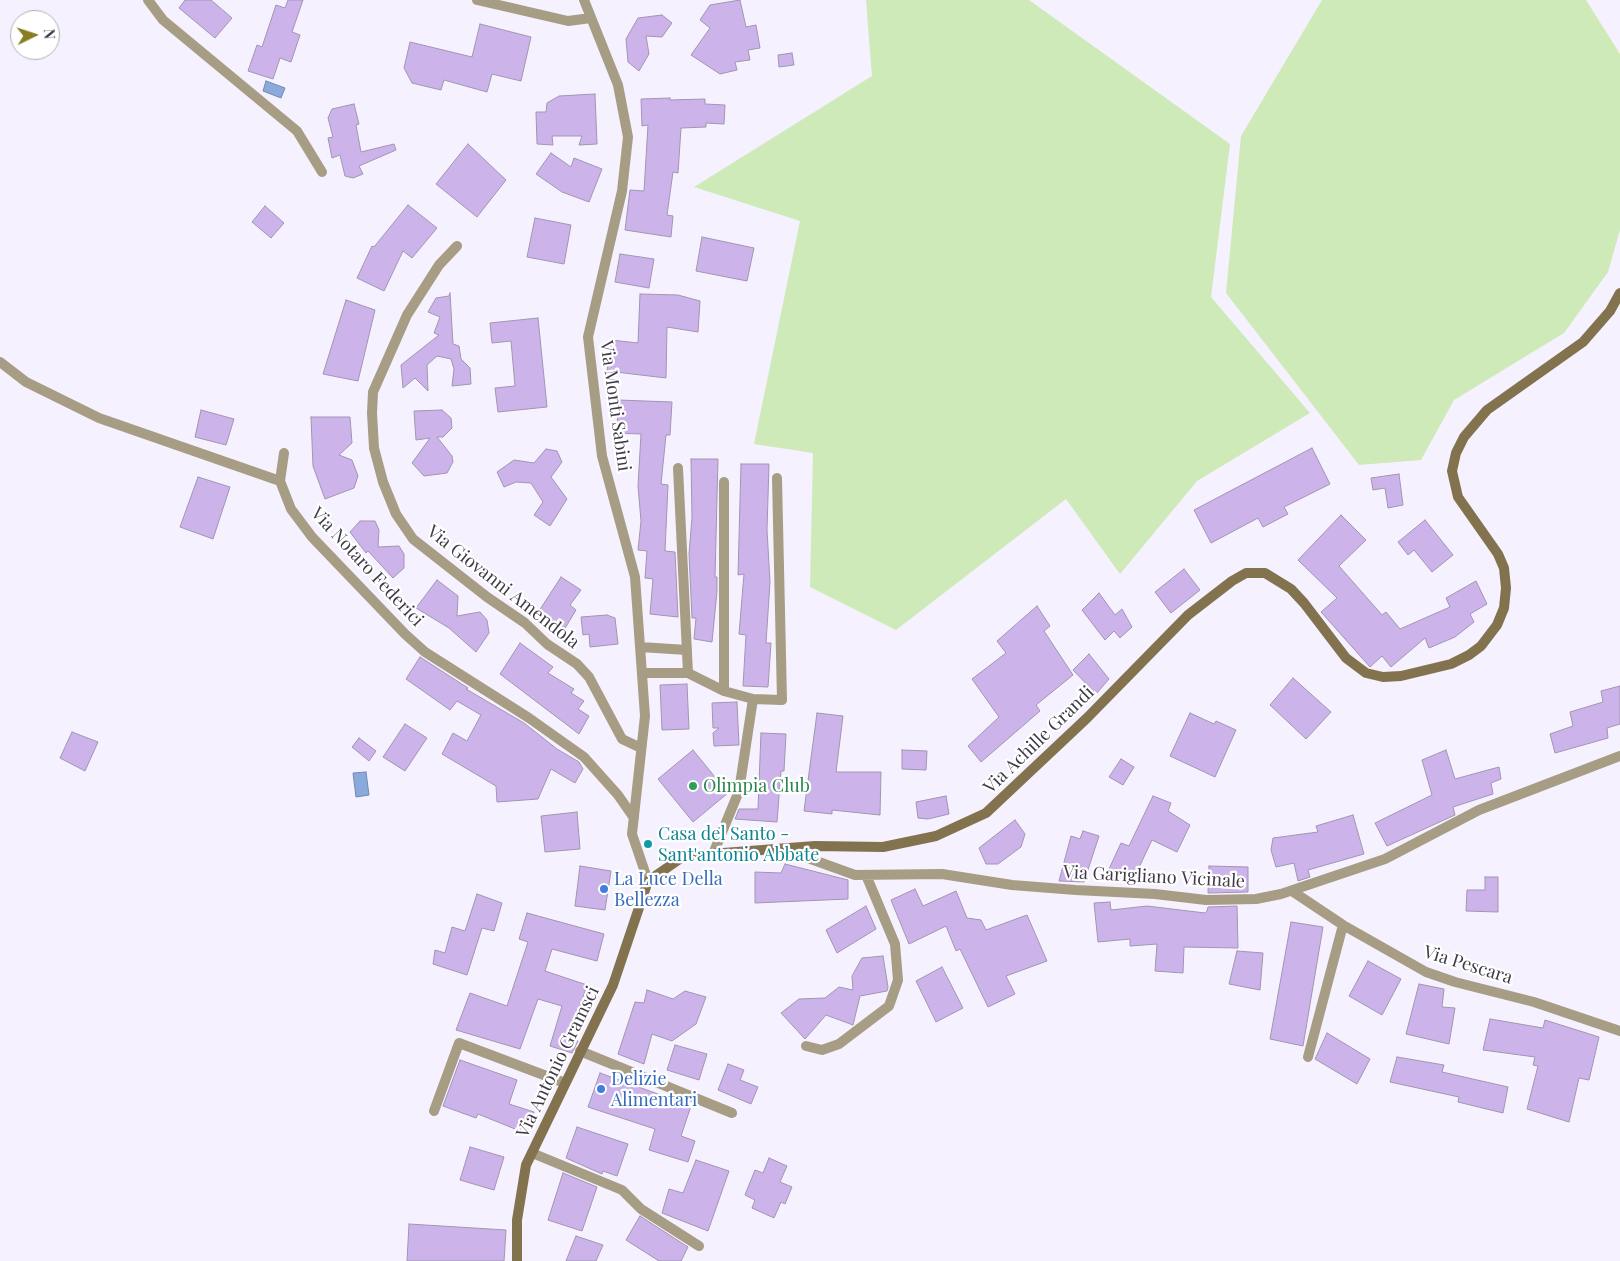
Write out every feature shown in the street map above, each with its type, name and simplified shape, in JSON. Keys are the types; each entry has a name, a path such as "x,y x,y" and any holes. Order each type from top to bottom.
{"main road":[{"name":"Via Achille Grandi","path":"648,881 684,856 815,846 883,847 936,836 986,813 1086,718 1188,614 1232,580 1246,573 1265,573 1278,579 1304,603 1351,662 1366,673 1378,676 1401,676 1451,664 1481,646 1502,617 1506,595 1504,568 1493,545 1458,497 1452,471 1456,453 1464,437 1487,410 1583,342 1606,316 1620,292"},
{"name":"Via Antonio Gramsci","path":"517,1261 517,1220 526,1165 613,985 648,881"}],"street":[{"path":"148,0 163,20 297,131 322,172"},
{"path":"477,0 568,21 592,18"},
{"name":"Via Monti Sabini","path":"584,0 618,85 628,137 622,191 588,337 602,456 635,577 645,716 632,834 648,881"},
{"name":"Via Giovanni Amendola","path":"456,246 439,265 407,315 374,392 372,413 374,448 383,482 396,514 413,539 487,597 525,623 547,644 577,664 589,677 622,738 641,748"},
{"path":"0,362 26,382 98,418 280,481 284,453"},
{"path":"678,468 688,673"},
{"path":"642,672 688,673 724,692 753,699 782,700 777,478"},
{"name":"Via Notaro Federici","path":"280,481 292,509 312,537 405,634 425,652 529,718 584,757 618,795 634,818"},
{"path":"724,482 724,692"},
{"path":"640,647 687,650"},
{"path":"713,854 739,791 753,699"},
{"name":"Via Garigliano Vicinale","path":"782,849 828,867 855,875 942,874 1012,885 1155,894 1206,900 1256,899 1292,891 1385,858 1478,810 1620,756"},
{"path":"806,1046 822,1050 839,1044 889,1006 898,980 895,944 866,875"},
{"name":"Via Pescara","path":"1292,891 1343,925 1405,962 1437,976 1525,999 1620,1031"},
{"path":"1308,1057 1343,925"},
{"path":"434,1111 459,1043 565,1083"},
{"path":"580,1051 732,1113"},
{"path":"532,1153 622,1190 641,1209 699,1246"}],"green space":[{"path":"866,0 1029,0 1230,144 1211,297 1310,413 1197,481 1120,574 1066,499 896,630 810,587 813,453 754,444 800,221 694,187 872,76"},
{"path":"1322,0 1586,0 1620,54 1620,230 1608,272 1564,333 1454,400 1421,460 1359,465 1226,293 1241,136"}],"water":[{"path":"266,81 285,88 281,98 263,91"},
{"path":"366,772 369,795 356,797 353,773"}],"building":[{"path":"185,0 211,0 232,18 215,38 179,8"},
{"path":"288,0 303,0 292,32 300,35 291,62 280,58 273,79 248,71 257,45 262,47 276,5 285,8"},
{"path":"740,0 746,27 756,25 760,48 748,50 750,60 735,62 737,70 720,74 691,55 710,28 700,20 710,5"},
{"path":"662,15 672,23 662,37 646,36 649,54 639,71 628,62 626,39 638,18"},
{"path":"480,24 531,37 521,81 492,74 487,92 444,80 441,90 412,83 404,68 410,42 472,57"},
{"path":"792,53 794,65 779,67 778,55"},
{"path":"595,94 597,144 579,145 582,136 552,136 553,145 537,144 536,112 546,112 547,103 559,96"},
{"path":"670,98 670,100 705,99 705,104 725,105 724,124 706,123 706,127 681,128 678,173 673,172 667,215 673,216 671,237 625,230 630,190 644,191 648,125 642,126 641,99"},
{"path":"354,104 359,124 356,125 361,152 394,144 396,150 359,166 363,174 353,178 345,176 340,155 332,158 328,138 333,137 328,118 332,109"},
{"path":"468,144 506,180 477,217 436,184"},
{"path":"551,153 571,167 574,158 602,169 589,202 562,192 536,174"},
{"path":"408,205 437,228 412,258 403,251 384,291 357,278 372,246 374,247"},
{"path":"265,206 284,223 271,238 252,222"},
{"path":"535,218 571,225 564,264 527,257"},
{"path":"702,237 754,248 747,281 696,271"},
{"path":"620,254 654,259 649,288 615,282"},
{"path":"450,293 453,344 459,346 461,359 470,368 471,384 452,386 454,369 451,359 437,356 427,365 428,391 415,378 403,388 401,365 439,335 434,333 440,317 428,312 436,298 449,296"},
{"path":"640,294 678,295 700,301 698,332 667,327 666,378 607,371 611,340 638,343"},
{"path":"346,300 375,310 358,381 323,374"},
{"path":"538,318 547,407 498,412 495,388 515,386 511,341 492,343 490,323"},
{"path":"618,400 672,402 670,435 666,435 661,484 668,485 665,551 675,552 678,617 650,614 653,579 645,578 647,551 638,550 641,521 638,486 641,434 617,433"},
{"path":"201,410 234,419 226,445 195,437"},
{"path":"442,410 451,418 452,428 443,437 437,437 452,456 453,462 447,473 424,476 412,463 430,438 416,440 414,411"},
{"path":"311,417 350,417 352,443 339,455 352,460 358,476 354,488 325,499 313,466"},
{"path":"1312,448 1330,484 1284,507 1288,514 1263,527 1258,518 1211,543 1194,510"},
{"path":"546,449 557,451 562,462 551,477 567,499 550,526 534,515 543,502 531,483 516,482 504,487 497,472 514,460 534,463"},
{"path":"691,459 718,459 715,577 717,577 717,591 712,642 694,639 696,618 692,618 689,554 692,517"},
{"path":"741,464 769,464 767,530 770,582 766,643 771,643 768,687 743,686 746,635 739,634 744,574 738,575"},
{"path":"1399,474 1403,505 1388,508 1385,488 1373,490 1371,478"},
{"path":"198,477 230,487 213,539 180,527"},
{"path":"1341,515 1366,540 1339,566 1382,615 1386,612 1400,629 1450,607 1446,598 1476,581 1487,604 1470,614 1474,622 1455,637 1429,648 1425,638 1391,667 1382,656 1370,667 1321,612 1337,598 1298,560"},
{"path":"1425,520 1453,555 1432,572 1414,550 1408,555 1398,542"},
{"path":"360,521 375,521 379,530 378,547 399,546 404,554 404,568 393,578 368,551 366,553 350,532"},
{"path":"1184,569 1200,590 1171,613 1155,592"},
{"path":"561,577 581,590 570,605 576,610 564,630 539,611"},
{"path":"437,580 458,596 457,616 480,612 487,620 489,633 476,652 449,628 416,608"},
{"path":"1099,593 1115,615 1122,609 1132,627 1120,638 1114,631 1105,640 1082,610"},
{"path":"1037,606 1050,626 1044,631 1073,675 1036,705 1040,711 981,762 968,746 999,717 972,679 1006,653 997,641"},
{"path":"607,615 615,618 618,644 590,647 589,634 583,635 581,617"},
{"path":"520,643 553,667 548,673 574,689 571,693 584,701 578,709 589,716 579,734 500,674"},
{"path":"1089,654 1109,679 1096,694 1073,670"},
{"path":"420,657 468,688 466,689 524,723 557,749 579,762 583,769 575,783 551,769 538,799 497,802 496,786 442,754 453,733 467,741 481,715 457,701 450,710 406,679"},
{"path":"1293,678 1331,712 1306,739 1270,705"},
{"path":"687,684 689,729 662,730 660,685"},
{"path":"1620,686 1620,724 1607,728 1608,738 1555,753 1550,734 1573,726 1570,712 1603,702 1601,691"},
{"path":"737,702 739,745 714,746 713,733 719,728 713,728 712,703"},
{"path":"817,713 843,716 836,772 881,772 880,815 832,810 832,814 804,811"},
{"path":"1190,713 1214,724 1216,721 1236,730 1215,777 1170,756"},
{"path":"405,724 427,738 405,771 383,757"},
{"path":"72,732 98,742 85,771 60,758"},
{"path":"761,733 786,734 784,771 781,771 777,822 735,819 739,809 758,809"},
{"path":"359,738 376,751 369,761 352,747"},
{"name":"Olimpia Club","path":"693,750 728,793 693,822 658,779"},
{"path":"902,750 927,751 926,770 902,769"},
{"path":"1446,750 1455,779 1499,767 1501,779 1491,783 1493,794 1453,807 1455,815 1387,846 1375,823 1432,795 1422,760"},
{"path":"1121,759 1134,767 1123,785 1109,777"},
{"path":"946,796 949,814 928,819 918,818 916,802"},
{"path":"1153,796 1171,803 1168,811 1190,825 1177,852 1152,840 1133,880 1109,869 1121,843 1129,846"},
{"path":"577,812 580,849 545,852 541,816"},
{"path":"1353,815 1364,854 1308,870 1310,877 1298,881 1294,863 1276,867 1271,850 1273,838 1318,832 1316,826"},
{"path":"1015,820 1025,834 1021,847 998,864 986,864 979,848"},
{"path":"1083,831 1099,836 1084,882 1059,881 1071,836 1080,839"},
{"path":"785,864 848,880 848,899 755,903 755,872 781,873"},
{"path":"580,866 611,871 605,910 575,906"},
{"path":"1209,866 1248,867 1248,892 1208,893"},
{"path":"1485,877 1498,877 1498,912 1466,911 1467,890 1485,890"},
{"path":"915,889 923,906 956,891 967,918 981,920 986,930 1027,915 1047,961 1006,976 1015,994 988,1007 960,949 956,951 946,926 909,944 891,900"},
{"path":"477,894 502,903 494,931 482,928 467,975 433,964 435,950 445,953 452,927 465,931"},
{"path":"1110,902 1111,910 1147,906 1205,913 1208,907 1237,906 1238,948 1184,947 1183,973 1155,971 1157,944 1130,946 1130,939 1098,942 1094,903"},
{"path":"866,906 876,929 837,953 826,930"},
{"path":"527,913 604,934 597,961 552,949 545,971 587,985 570,1038 578,1041 572,1053 550,1046 562,1006 538,999 520,1049 456,1030 470,993 507,1006 528,942 519,939"},
{"path":"1291,922 1323,927 1303,1046 1270,1039"},
{"path":"1237,951 1263,953 1260,990 1229,984"},
{"path":"883,956 887,991 860,996 853,1025 826,1015 805,1039 781,1013 799,999 825,998 839,987 853,990 852,976 862,958"},
{"path":"1368,961 1401,979 1382,1015 1349,996"},
{"path":"942,967 963,1008 936,1022 916,981"},
{"path":"1419,984 1444,989 1442,1007 1455,1008 1449,1044 1406,1034"},
{"path":"647,990 673,999 685,991 706,997 696,1024 672,1041 652,1034 644,1064 618,1054 635,1002 644,1003"},
{"path":"1490,1019 1543,1028 1545,1020 1599,1037 1589,1080 1579,1078 1569,1122 1527,1109 1538,1066 1533,1065 1535,1057 1483,1050"},
{"path":"1327,1033 1370,1059 1357,1084 1315,1059"},
{"path":"675,1045 707,1054 699,1080 667,1070"},
{"path":"1397,1057 1444,1065 1442,1072 1508,1087 1503,1113 1458,1102 1459,1097 1390,1082"},
{"path":"460,1060 517,1080 509,1104 534,1112 530,1125 523,1122 520,1131 478,1114 476,1118 443,1106"},
{"path":"728,1064 744,1070 740,1080 758,1087 751,1104 718,1090"},
{"path":"600,1073 691,1106 681,1136 695,1141 688,1162 649,1150 655,1129 588,1107"},
{"path":"577,1127 628,1144 617,1176 603,1171 602,1174 566,1158"},
{"path":"470,1147 504,1157 494,1190 460,1180"},
{"path":"769,1158 787,1166 780,1182 792,1187 785,1204 781,1202 774,1218 752,1208 755,1200 745,1195 755,1170 763,1173"},
{"path":"696,1160 729,1171 708,1231 662,1213 669,1189 683,1193"},
{"path":"563,1173 597,1187 582,1231 548,1220"},
{"path":"640,1216 688,1247 681,1261 659,1261 626,1240"},
{"path":"409,1224 506,1230 504,1261 407,1261"},
{"path":"576,1236 603,1245 596,1261 566,1261"}],"place":[{"name":"Olimpia Club","path":"693,786"},
{"name":"Casa del Santo - Sant'antonio Abbate","path":"648,844"},
{"name":"La Luce Della Bellezza","path":"604,889"},
{"name":"Delizie Alimentari","path":"601,1089"}]}
